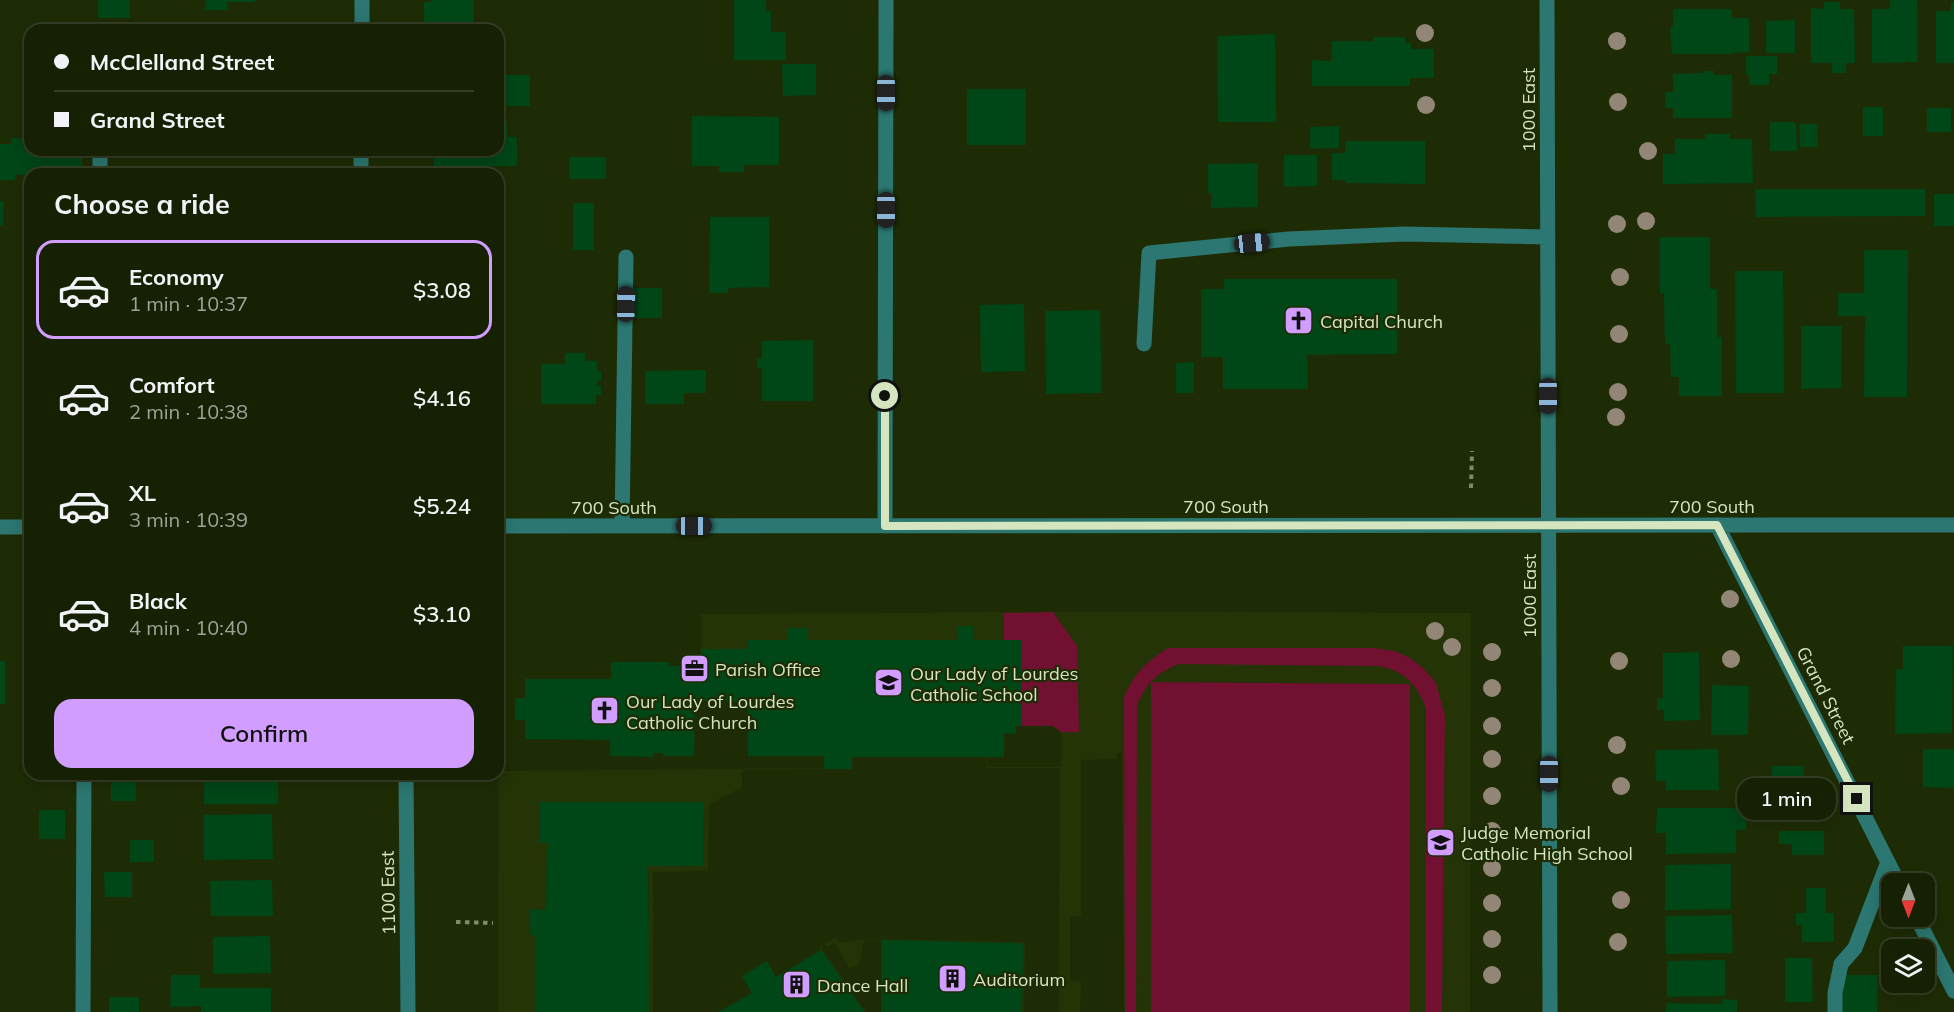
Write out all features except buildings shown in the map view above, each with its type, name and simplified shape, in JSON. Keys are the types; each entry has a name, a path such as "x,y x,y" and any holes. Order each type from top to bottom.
{"street":[{"path":"362,0 362,24"},
{"path":"885,526 886,0"},
{"name":"1000 East","path":"1547,0 1550,1012"},
{"path":"1144,344 1149,253 1289,239 1381,235 1548,237"},
{"path":"622,526 627,257"},
{"name":"Grand Street","path":"1717,525 1894,873"},
{"name":"700 South","path":"504,526 1954,525"},
{"path":"0,527 24,527"},
{"path":"83,1012 84,780"},
{"name":"1100 East","path":"406,780 408,1012"},
{"path":"1835,1012 1835,993 1841,964 1855,948 1888,862"},
{"path":"1922,927 1954,991"}],"path":[{"path":"1471,488 1472,451"},
{"path":"456,922 493,923"}],"shaded area":[{"path":"1053,612 1077,646 1079,732 1061,732 1053,726 1022,726 1004,693 1004,613"},
{"path":"1471,613 1470,1012 1410,1012 1410,684 1151,682 1151,1012 1124,1012 1122,752 1117,753 1116,759 1081,760 1081,916 1070,916 1070,981 1081,982 1080,1012 1059,1012 1060,768 986,768 986,757 852,757 852,769 742,770 742,787 709,805 708,871 653,872 653,1012 650,1012 648,866 703,866 704,803 539,802 539,843 547,843 546,910 530,909 530,934 536,935 536,1012 498,1012 499,780 504,780 504,771 824,768 824,756 748,756 747,702 700,701 701,614","holes":["1004,726 1053,726 1061,732 1061,767 987,767 987,757"]},
{"path":"1168,648 1374,648 1394,651 1410,658 1423,668 1436,683 1445,716 1442,1012 1425,1012 1426,709 1414,686 1403,675 1378,666 1179,664 1164,671 1153,680 1137,705 1136,1012 1125,1012 1124,698 1131,682 1142,669"},
{"path":"1151,682 1410,684 1410,1012 1151,1012"},
{"path":"837,936 838,943 864,939 1023,942 1025,946 1024,1012 1022,1012 1023,946 1021,943 864,940 859,965 849,968 835,943 828,947 826,944 821,947 865,1012 819,947"}],"place":[{"name":"Capital Church","path":"1299,321"},
{"name":"Parish Office","path":"694,669"},
{"name":"Our Lady of Lourdes Catholic School","path":"889,683"},
{"name":"Our Lady of Lourdes Catholic Church","path":"605,711"},
{"name":"Judge Memorial Catholic High School","path":"1440,842"},
{"name":"Auditorium","path":"952,979"},
{"name":"Dance Hall","path":"796,985"}],"route":[{"path":"885,396 885,526 1717,525 1857,799"}]}
